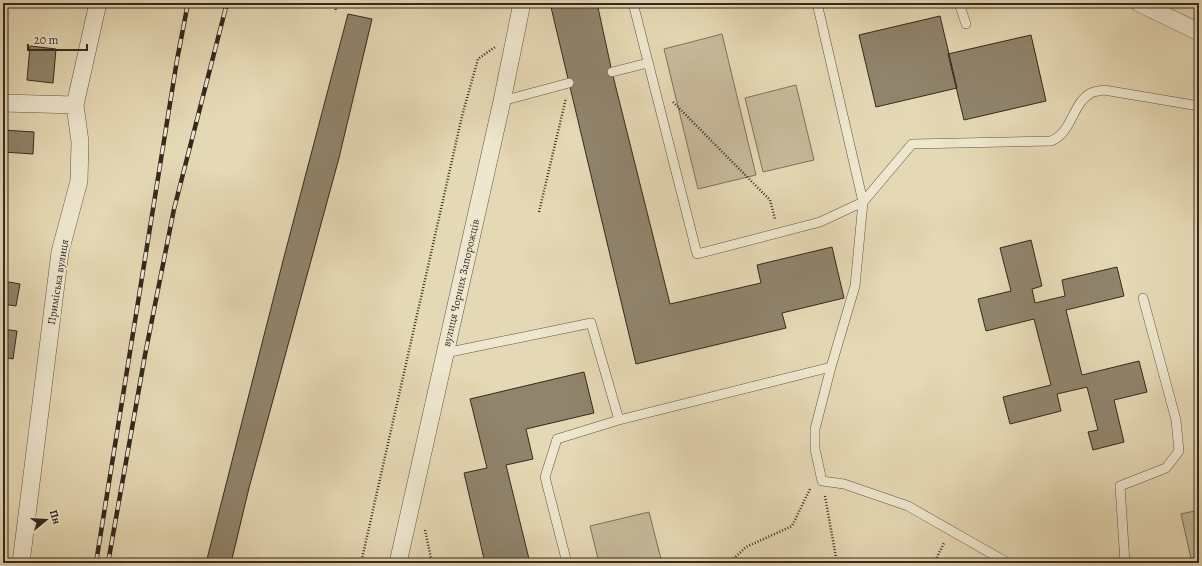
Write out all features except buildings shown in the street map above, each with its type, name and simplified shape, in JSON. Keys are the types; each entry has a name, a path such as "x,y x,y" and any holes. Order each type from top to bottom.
{"street":[{"name":"Приміська вулиця","path":"21,563 60,252 79,181 80,142 75,105 98,3"},
{"name":"вулиця Чорних Запорожців","path":"398,563 502,101 522,3"},
{"path":"1138,3 1199,32"},
{"path":"3,103 75,105"}],"lane":[{"path":"633,3 697,254 820,222 862,202 912,144 1051,141 1058,138 1063,133 1081,102 1091,93 1104,90 1199,106"},
{"path":"816,3 862,202 855,286 831,367 815,429 815,449 822,480 844,484 908,506 1008,563"},
{"path":"959,3 966,24"},
{"path":"612,72 648,63"},
{"path":"502,101 569,83"},
{"path":"1125,563 1120,486 1166,468 1179,452 1176,420 1143,298"},
{"path":"445,353 591,323 619,420"},
{"path":"566,563 545,476 557,439 619,420 831,367"}],"path":[{"path":"335,3 336,12"},
{"path":"361,563 462,116 478,59 516,32"},
{"path":"653,81 770,200 778,233"},
{"path":"539,212 569,83"},
{"path":"729,563 746,547 792,526 814,483 822,480 837,563"},
{"path":"934,563 950,530"}],"shaded area":[{"path":"722,34 756,175 698,189 664,49"},
{"path":"796,85 814,160 763,172 745,98"},
{"path":"1199,510 1199,563 1192,563 1181,514"},
{"path":"649,512 662,563 599,563 590,526"}],"railway":[{"path":"96,563 177,60 188,3"},
{"path":"108,563 145,355 174,209 227,3"}]}
